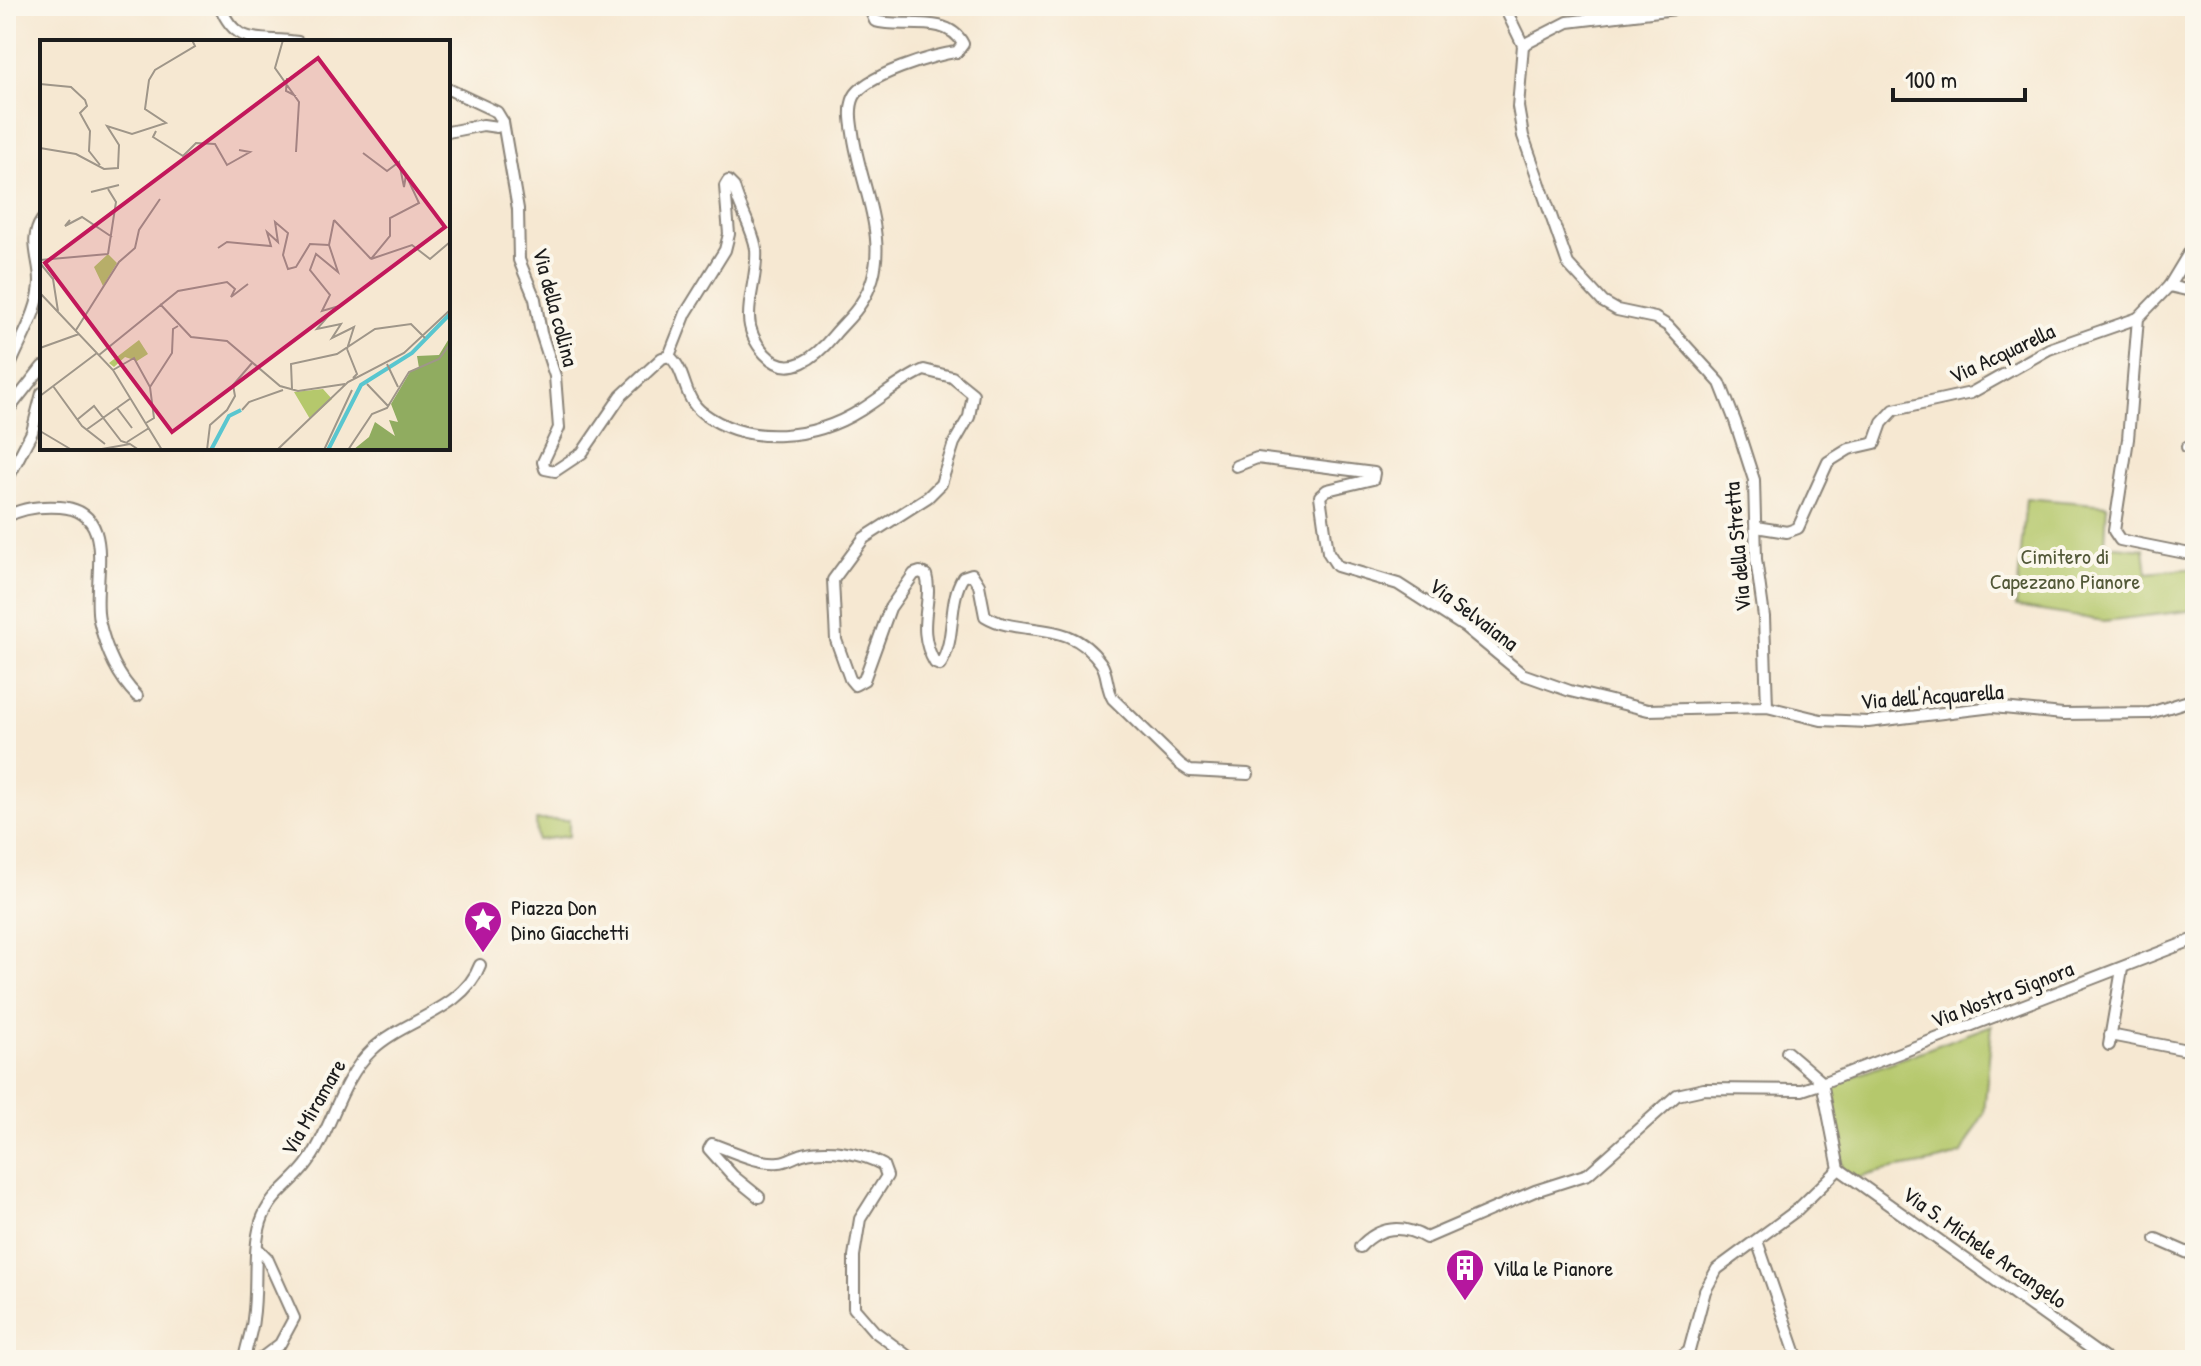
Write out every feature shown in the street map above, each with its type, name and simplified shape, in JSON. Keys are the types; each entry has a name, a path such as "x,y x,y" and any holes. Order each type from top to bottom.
{"street":[{"path":"220,6 229,24 242,36 258,40"},
{"path":"883,6 871,12 875,21 923,23 949,31 963,44 957,52 924,59 865,85 854,96 850,113 854,142 875,221 877,251 872,279 862,303 821,351 794,367 782,366 771,360 758,346 751,329 749,315 756,253 734,187 728,181 725,186 729,234 725,250 686,313 669,356 676,361 690,400 703,414 759,435 805,433 836,423 924,370 952,377 973,394 969,417 954,443 941,484 928,497 864,538 833,580 836,640 855,685 864,680 890,608 914,574 920,572 926,575 928,583 923,622 930,656 940,665 953,619 955,590 963,577 972,574 979,585 985,616 997,624 1048,628 1088,651 1102,664 1107,690 1113,699 1181,765 1190,771 1248,774"},
{"path":"1504,6 1523,45 1568,22 1700,6"},
{"name":"Via della Stretta","path":"1523,45 1518,107 1523,136 1564,256 1596,297 1617,310 1655,318 1668,326 1720,383 1754,480 1767,707"},
{"path":"450,90 489,107 503,122 497,127 483,125 450,132"},
{"name":"Via della collina","path":"503,122 518,209 519,260 535,299 541,333 555,376 559,428 543,462 545,469 555,471 582,453 621,396 662,358 669,356"},
{"path":"6,376 33,312 40,281 34,257 35,236 40,225"},
{"name":"Via Acquarella","path":"1756,527 1787,532 1798,528 1822,470 1849,449 1875,443 1882,423 1894,410 1971,393 2049,349 2138,318 2169,286 2195,243"},
{"path":"2169,286 2195,292"},
{"path":"2138,318 2128,439 2114,531 2120,540 2195,555"},
{"path":"6,413 40,370"},
{"path":"6,482 32,432 40,401"},
{"name":"Via Selvaiana","path":"1236,466 1257,458 1374,473 1373,479 1327,490 1320,496 1333,561 1342,569 1408,590 1465,627 1522,674 1570,691 1648,710 1767,707"},
{"path":"6,517 30,509 70,508 84,515 95,529 101,555 98,617 115,666 137,696"},
{"name":"Via dell'Acquarella","path":"1767,707 1821,720 1868,722 1993,707 2063,714 2150,713 2195,699"},
{"name":"Via Nostra Signora","path":"1360,1247 1374,1232 1408,1228 1426,1238 1535,1191 1588,1174 1677,1095 1704,1089 1802,1090 2195,939"},
{"name":"Via Miramare","path":"244,1360 253,1320 260,1226 267,1205 306,1165 333,1108 369,1053 381,1041 447,1003 476,977 480,965"},
{"path":"2122,969 2110,1040 2187,1050"},
{"path":"1677,1360 1689,1351 1705,1291 1717,1269 1797,1210 1839,1169 1822,1082 1787,1052"},
{"path":"759,1197 733,1176 709,1149 712,1144 781,1163 806,1152 869,1157 883,1165 887,1176 860,1219 854,1256 854,1308 874,1331 913,1360"},
{"name":"Via S. Michele Arcangelo","path":"1839,1169 2107,1360"},
{"path":"2156,1239 2195,1256"},
{"path":"1757,1241 1798,1360"},
{"path":"258,1249 267,1258 294,1318 292,1327 280,1344 259,1360"}],"green space":[{"name":"Cimitero di Capezzano Pianore","path":"2026,498 2107,505 2105,545 2144,549 2147,573 2195,568 2195,610 2104,621 2016,607"},
{"path":"536,820 569,820 569,836 537,840"},
{"path":"1992,1025 1984,1113 1962,1153 1857,1179 1842,1169 1830,1085"}],"place":[{"name":"Piazza Don Dino Giacchetti","path":"483,954"},
{"name":"Villa le Pianore","path":"1465,1302"}]}
